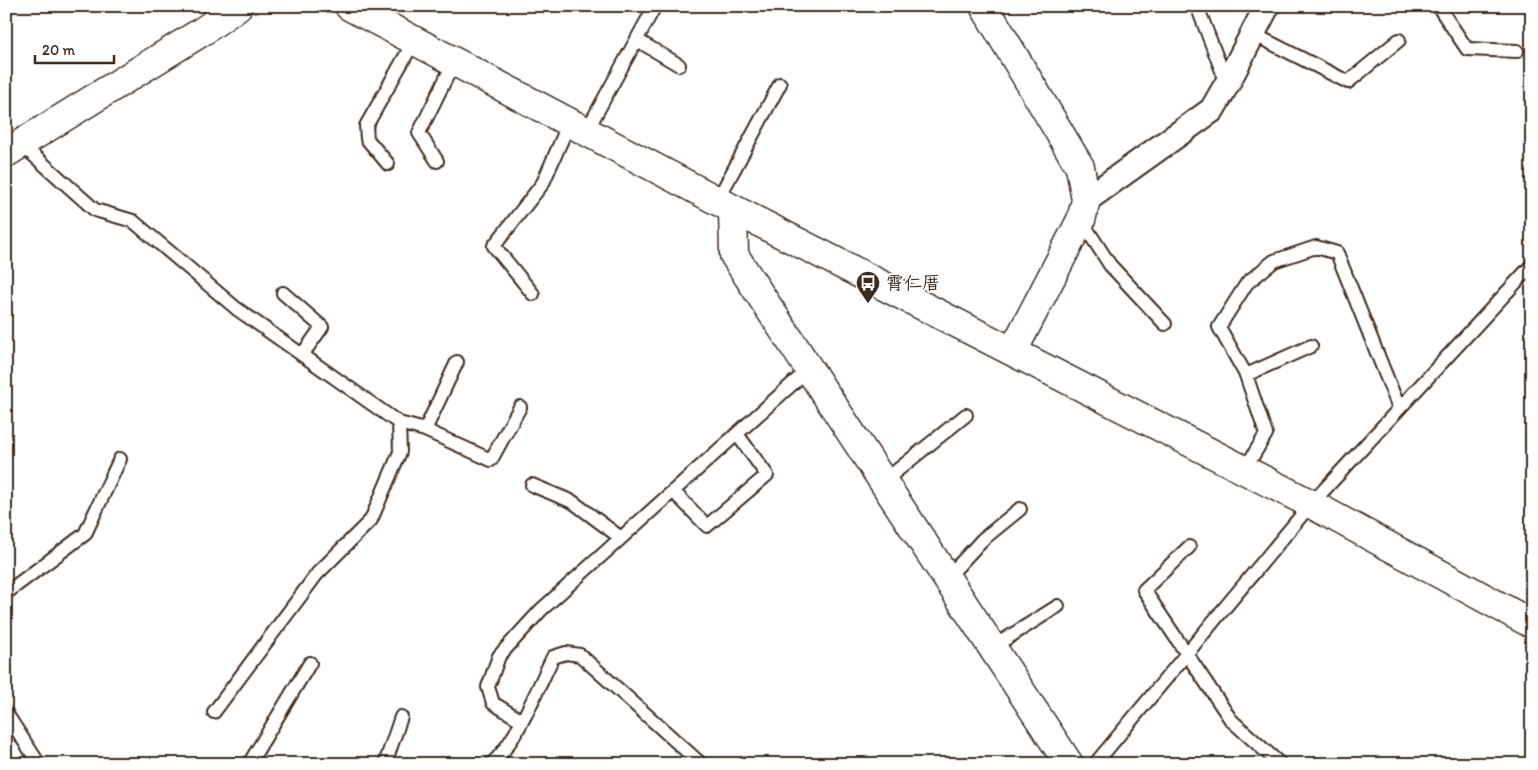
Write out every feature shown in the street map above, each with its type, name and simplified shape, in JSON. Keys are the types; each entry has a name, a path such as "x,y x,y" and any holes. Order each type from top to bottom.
{"main road":[{"path":"13,148 203,31 238,6"},
{"path":"349,6 725,205 1245,469 1532,624"},
{"path":"984,6 1080,167 1084,210 1013,351"},
{"path":"725,205 734,254 1069,764"}],"street":[{"path":"1084,210 1212,110 1267,6"}],"lane":[{"path":"533,294 494,246 543,183 636,40 655,6"},
{"path":"1197,6 1227,84"},
{"path":"1438,6 1467,49 1517,51"},
{"path":"1253,34 1348,82 1399,40"},
{"path":"636,40 679,65"},
{"path":"388,164 366,140 366,126 414,41"},
{"path":"437,161 419,133 454,62"},
{"path":"725,205 780,84"},
{"path":"13,148 95,210 133,221 237,309 399,423 425,430 490,460 520,407"},
{"path":"1084,210 1110,265 1165,324"},
{"path":"1245,469 1266,434 1246,375 1219,327 1247,283 1274,261 1316,247 1336,253 1399,408"},
{"path":"1095,764 1311,504 1532,265"},
{"path":"283,293 322,327 302,355"},
{"path":"1246,375 1311,346"},
{"path":"425,430 457,362"},
{"path":"522,721 493,703 488,687 499,656 541,610 810,368"},
{"path":"884,480 966,415"},
{"path":"214,712 317,574 371,520 400,452 399,423"},
{"path":"673,491 708,526 767,475 737,434"},
{"path":"6,594 85,534 120,459"},
{"path":"532,485 573,502 621,538"},
{"path":"947,578 982,540 1020,510"},
{"path":"1189,547 1144,590 1231,720 1280,764"},
{"path":"992,647 1058,606"},
{"path":"491,764 500,757 522,721 553,657 566,652 580,655 701,764"},
{"path":"249,764 310,663"},
{"path":"6,714 40,764"},
{"path":"386,764 401,718"}],"place":[{"name":"霄仁厝","path":"868,304"}]}
